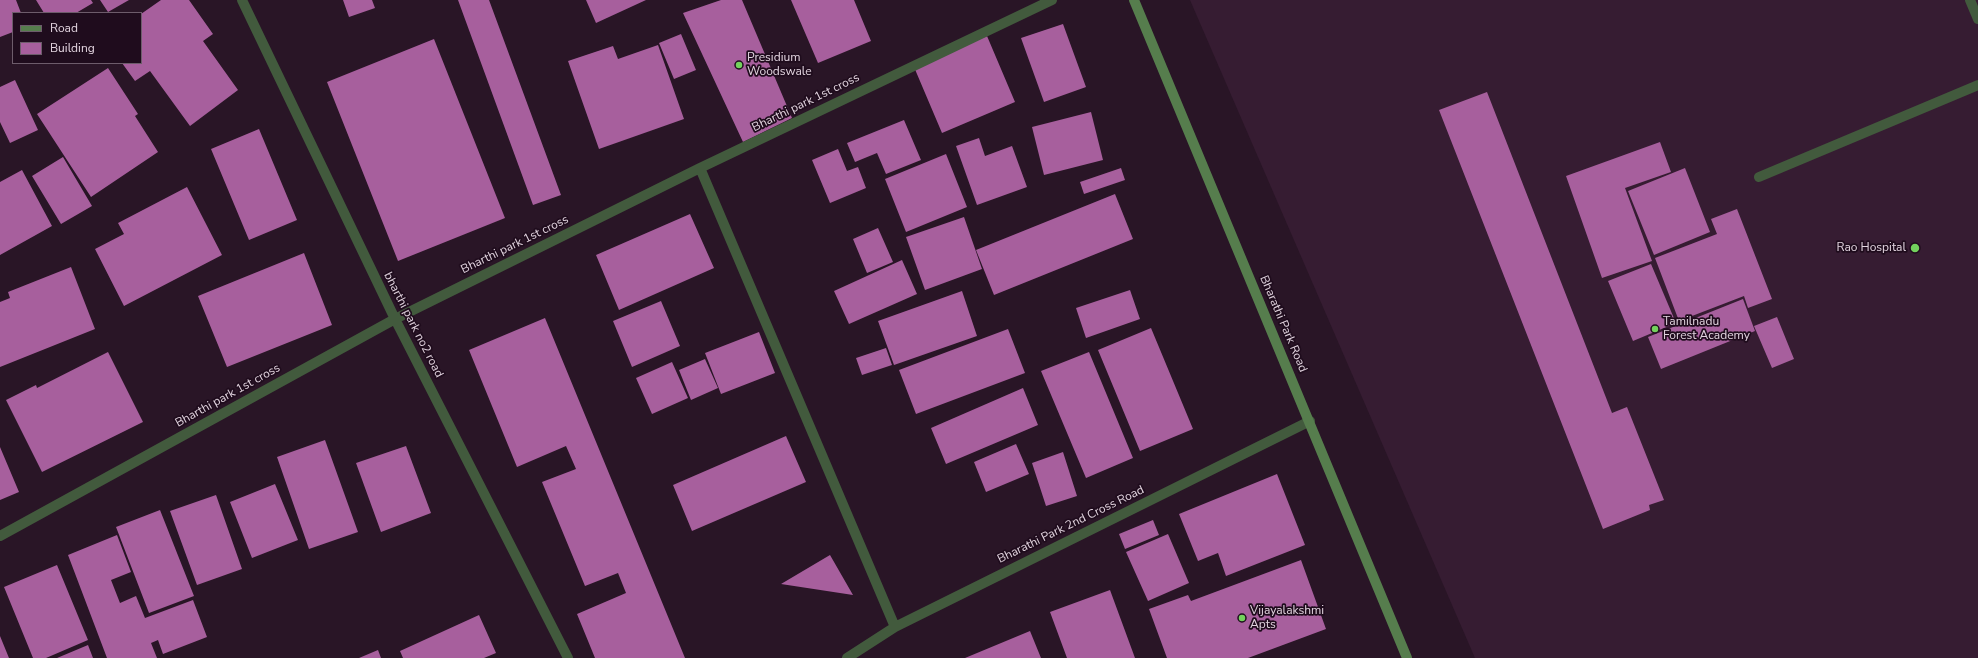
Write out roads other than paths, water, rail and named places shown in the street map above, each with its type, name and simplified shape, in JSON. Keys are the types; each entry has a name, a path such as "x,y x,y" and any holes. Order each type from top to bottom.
{"main road":[{"name":"Bharathi Park Road","path":"1134,0 1310,421 1407,658"}],"street":[{"name":"bharthi park no2 road","path":"242,0 395,319 568,658"},
{"name":"Bharthi park 1st cross","path":"0,536 395,319 700,168 1052,0"},
{"path":"1970,0 1978,19"},
{"path":"1760,176 1978,85"},
{"path":"700,168 895,626"},
{"name":"Bharathi Park 2nd Cross Road","path":"847,658 895,626 1310,421"}],"place":[{"name":"Presidium Woodswale","path":"739,65"},
{"name":"Rao Hospital","path":"1915,248"},
{"name":"Tamilnadu Forest Academy","path":"1655,329"},
{"name":"Vijayalakshmi Apts","path":"1242,618"}]}
